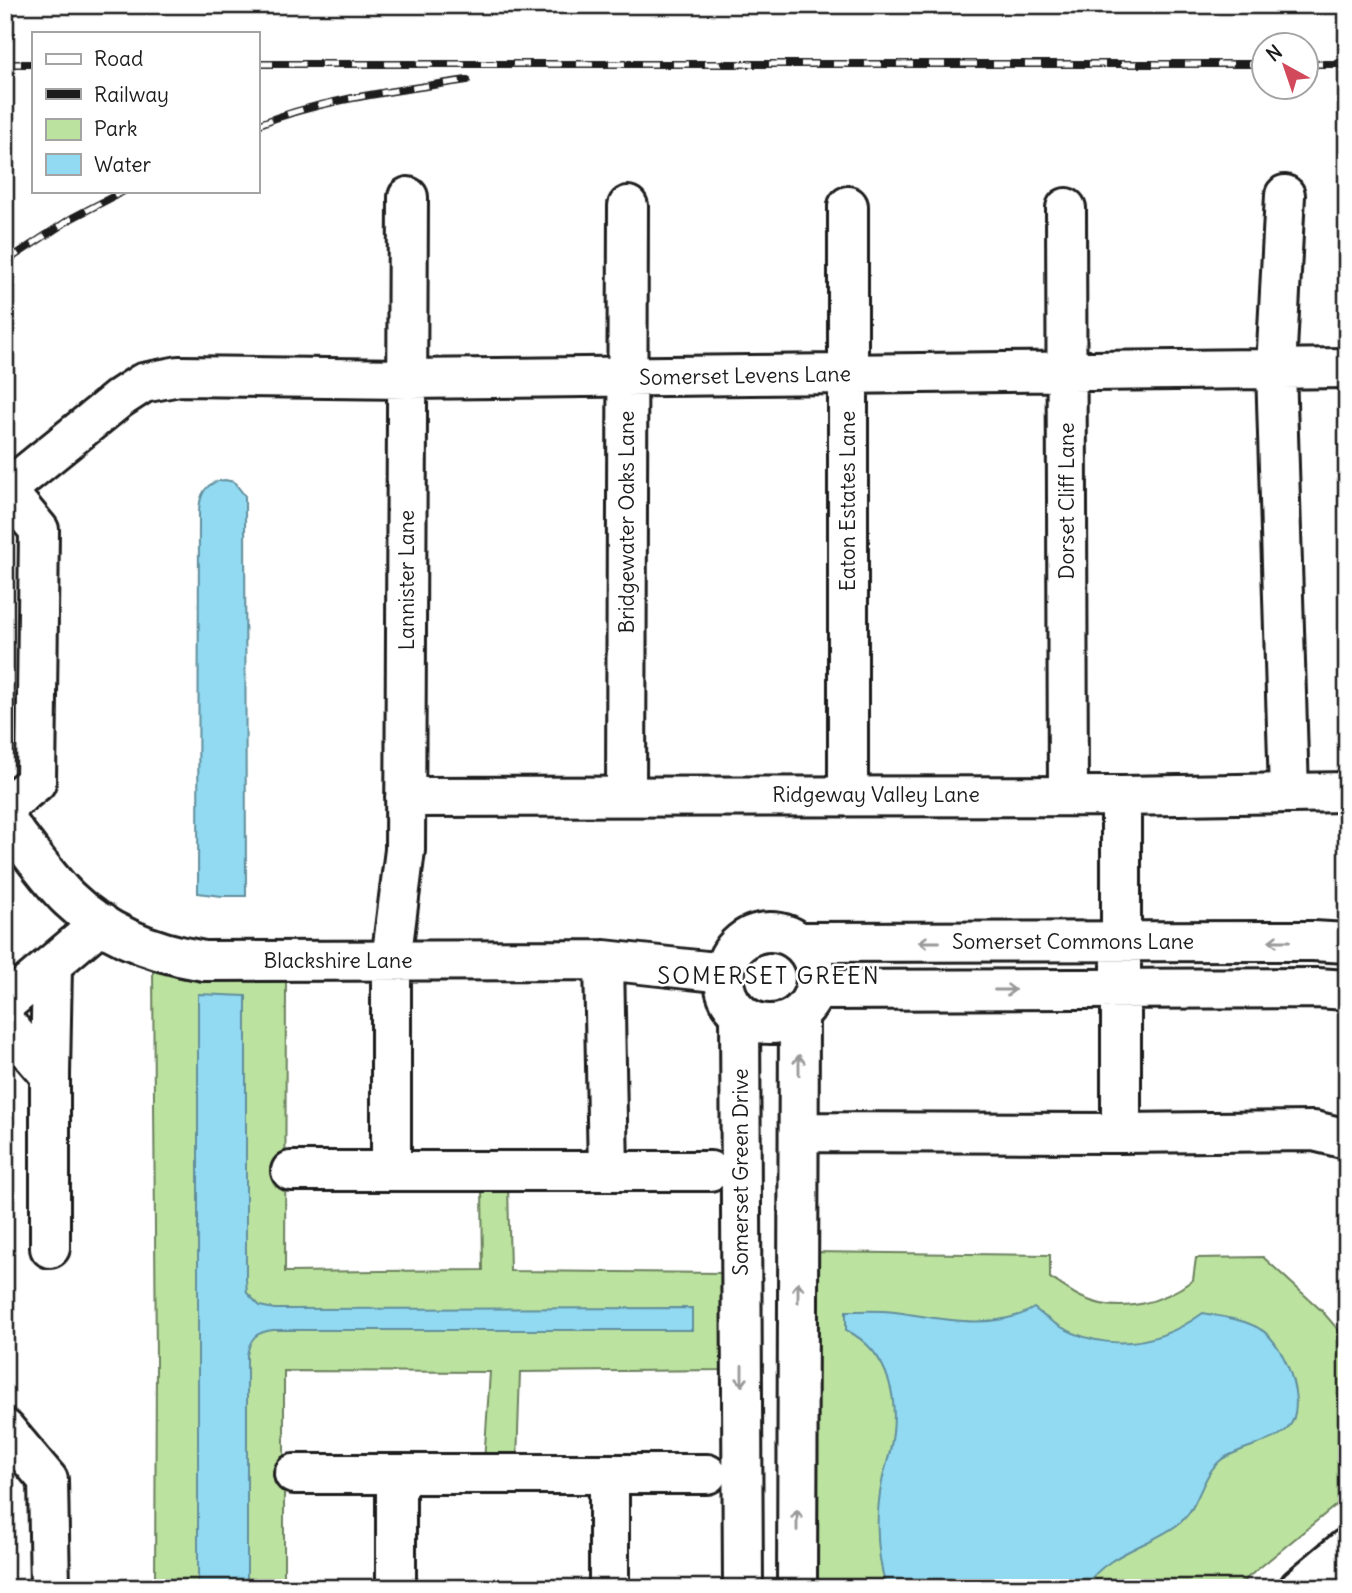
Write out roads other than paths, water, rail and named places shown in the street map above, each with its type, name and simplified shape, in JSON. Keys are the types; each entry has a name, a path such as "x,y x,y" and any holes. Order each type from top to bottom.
{"street":[{"path":"1285,195 1276,369 1289,792"},
{"name":"Lannister Lane","path":"391,1171 391,961 405,850 408,197"},
{"name":"Bridgewater Oaks Lane","path":"626,796 628,206"},
{"name":"Eaton Estates Lane","path":"848,206 848,795"},
{"name":"Dorset Cliff Lane","path":"1066,208 1068,795"},
{"name":"Somerset Levens Lane","path":"6,491 120,398 143,383 179,376 408,379 1347,368"},
{"path":"5,807 36,782 39,530 6,491"},
{"name":"Ridgeway Valley Lane","path":"405,797 1121,796 1347,792"},
{"path":"1121,796 1121,1133"},
{"name":"Blackshire Lane","path":"5,820 69,900 133,942 169,956 204,961 604,960 725,973"},
{"path":"5,1004 101,923"},
{"path":"797,1588 799,1132 807,1002 816,977 814,964 800,942 788,935 762,932 750,936 731,954 725,973 726,992 740,1014 769,1024 785,1022 807,1002 1121,990 1347,990"},
{"name":"Somerset Commons Lane","path":"800,942 1347,943"},
{"path":"604,960 608,1171"},
{"path":"50,1248 52,965"},
{"name":"Somerset Green Drive","path":"740,1014 743,1588"},
{"path":"5,1023 50,1075"},
{"path":"799,1132 1314,1131 1347,1139"},
{"path":"291,1171 709,1171"},
{"path":"742,1330 798,1330"},
{"path":"5,1429 48,1480 50,1588"},
{"path":"293,1474 707,1474"},
{"path":"396,1474 396,1588"},
{"path":"609,1474 609,1588"},
{"path":"1299,1588 1347,1548"}],"water":[{"path":"225,480 234,482 245,496 246,896 198,893 199,506 208,486"},
{"path":"198,994 246,996 246,1279 247,1293 260,1306 274,1309 692,1308 692,1330 273,1330 258,1334 252,1340 247,1355 247,1588 198,1588"},
{"path":"1034,1308 1054,1323 1075,1333 1096,1340 1117,1342 1139,1341 1161,1335 1203,1313 1253,1326 1269,1336 1285,1360 1295,1390 1294,1418 1283,1433 1221,1460 1209,1474 1181,1522 1105,1565 1084,1588 886,1588 879,1548 878,1522 880,1495 893,1433 893,1398 883,1366 874,1352 846,1330 846,1311 889,1311 947,1320 984,1321 1001,1320"}],"railway":[{"path":"5,64 32,64"},
{"path":"259,64 1250,64"},
{"path":"1320,64 1347,64"},
{"path":"259,124 334,102 467,80"},
{"path":"5,262 72,218 122,192"}],"district":[{"name":"SOMERSET GREEN","path":"769,976"}]}
